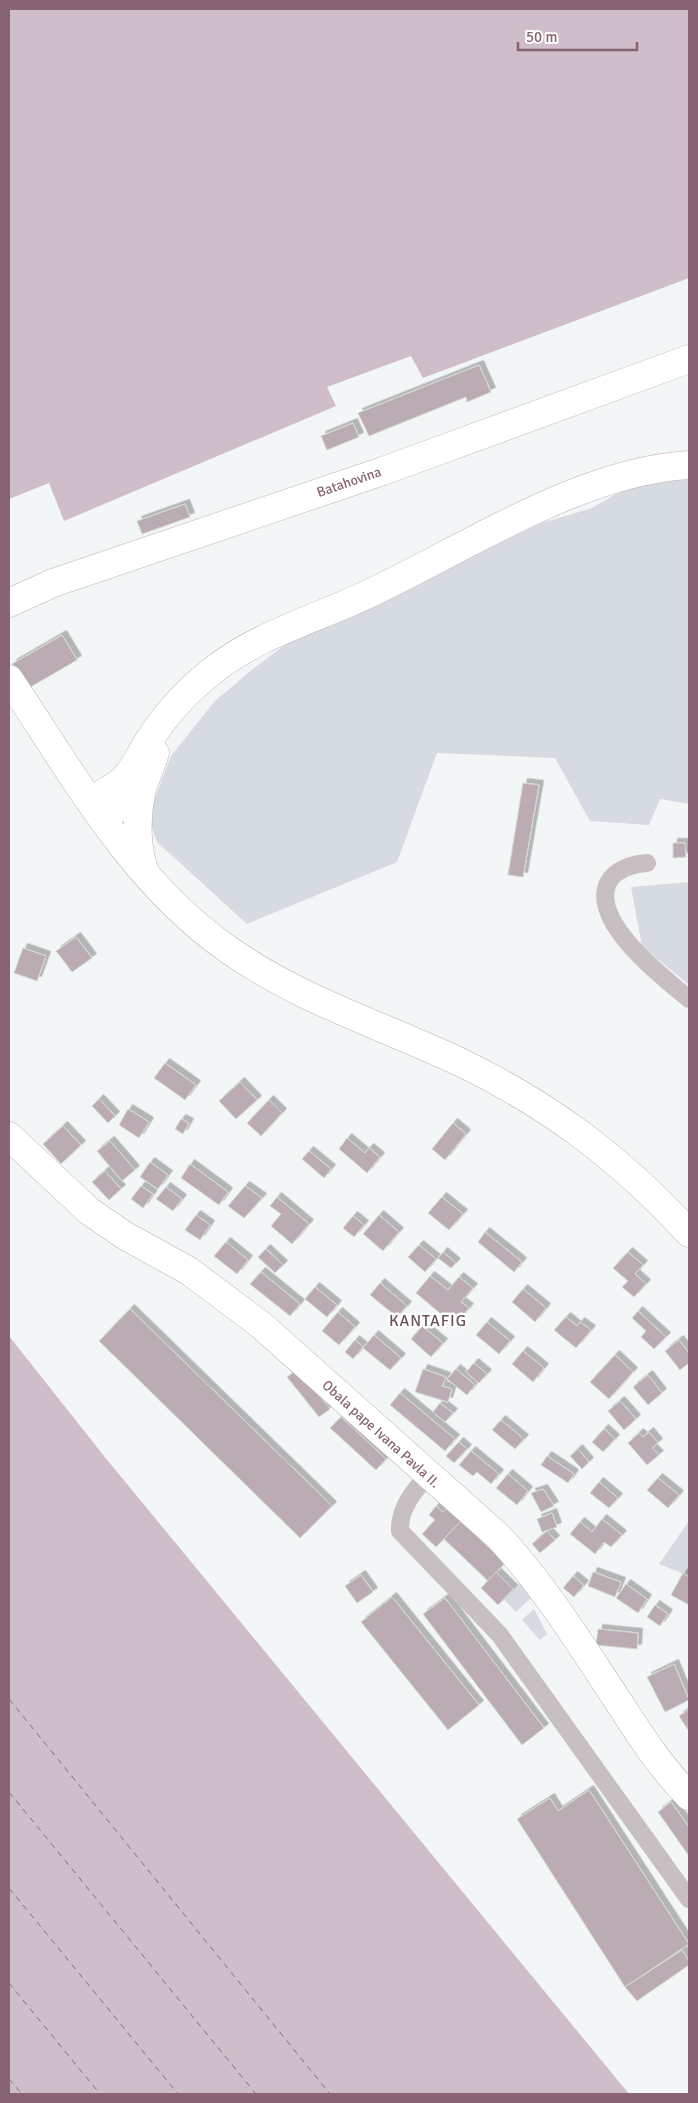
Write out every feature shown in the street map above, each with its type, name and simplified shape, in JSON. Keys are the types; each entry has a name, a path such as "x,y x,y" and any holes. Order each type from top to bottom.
{"main road":[{"name":"Batahovina","path":"9,603 53,583 383,471 689,359"},
{"path":"94,805 128,774 152,736 193,686 212,671 256,644 384,587 569,495 633,472 667,466 689,465"},
{"path":"9,679 124,848 145,872 205,932 257,968 327,1006 461,1063 544,1107 590,1139 628,1170 689,1232"},
{"path":"145,872 139,856 137,834 138,811 143,785 165,720"},
{"path":"94,805 118,810 133,800 143,785"},
{"name":"Obala pape Ivana Pavla II.","path":"9,1136 89,1210 124,1235 190,1271 261,1325 498,1538 520,1560 568,1626 647,1746 666,1772 689,1796"}],"street":[{"path":"647,863 636,864 621,870 610,878 606,887 606,903 612,921 633,948 689,1000"},
{"path":"427,1476 412,1494 400,1520 400,1531 499,1634 689,1899"}],"shaded area":[{"path":"9,9 689,9 689,278 423,378 411,356 327,387 336,406 64,521 49,483 9,499"},
{"path":"689,470 689,804 660,799 649,825 590,821 555,758 437,753 397,862 247,924 157,842 150,822 153,803 171,756 215,701 285,645 542,523 592,508 637,482"},
{"path":"689,882 689,985 642,946 631,887"},
{"path":"9,1336 104,1456 629,2094 9,2094"},
{"path":"689,1521 689,1576 659,1564"},
{"path":"520,1582 531,1598 516,1612 504,1599"},
{"path":"534,1609 547,1634 540,1640 522,1620"}],"building":[{"path":"479,365 491,392 467,402 466,397 369,436 358,413"},
{"path":"353,423 359,437 327,450 321,436"},
{"path":"185,504 190,517 142,534 137,521"},
{"path":"62,635 77,660 27,689 12,664"},
{"path":"523,783 539,785 523,877 508,875"},
{"path":"673,843 685,843 686,857 673,858"},
{"path":"76,937 92,958 72,972 56,951"},
{"path":"23,948 46,956 37,981 14,973"},
{"path":"165,1063 196,1085 185,1100 154,1078"},
{"path":"240,1082 257,1100 236,1119 219,1101"},
{"path":"99,1099 115,1116 108,1123 92,1106"},
{"path":"269,1100 282,1113 261,1136 247,1123"},
{"path":"128,1109 149,1122 139,1138 119,1125"},
{"path":"181,1119 189,1123 183,1134 175,1129"},
{"path":"453,1123 466,1134 445,1160 432,1149"},
{"path":"63,1126 81,1145 61,1164 43,1144"},
{"path":"347,1138 365,1153 369,1148 380,1157 367,1173 339,1149"},
{"path":"110,1141 135,1170 122,1181 97,1151"},
{"path":"309,1151 331,1169 324,1178 302,1159"},
{"path":"150,1162 168,1175 158,1189 140,1177"},
{"path":"190,1164 228,1192 219,1205 181,1178"},
{"path":"105,1171 121,1189 109,1200 92,1182"},
{"path":"141,1186 153,1194 143,1208 131,1199"},
{"path":"245,1186 262,1198 244,1218 228,1206"},
{"path":"166,1187 182,1199 173,1211 156,1199"},
{"path":"277,1197 309,1224 292,1244 271,1226 281,1214 270,1206"},
{"path":"442,1197 463,1214 449,1230 428,1213"},
{"path":"196,1215 210,1225 200,1240 185,1230"},
{"path":"379,1215 399,1232 383,1251 363,1234"},
{"path":"353,1216 364,1225 354,1237 343,1228"},
{"path":"485,1232 522,1262 514,1272 478,1242"},
{"path":"226,1242 248,1260 237,1274 214,1256"},
{"path":"419,1245 436,1259 425,1272 408,1257"},
{"path":"266,1249 283,1265 275,1273 258,1257"},
{"path":"443,1252 456,1263 451,1268 438,1258"},
{"path":"628,1252 643,1265 635,1274 646,1284 634,1297 622,1287 628,1281 613,1268"},
{"path":"261,1272 300,1304 290,1316 250,1284"},
{"path":"430,1276 448,1290 459,1277 473,1288 461,1302 469,1308 454,1325 416,1293"},
{"path":"380,1283 407,1306 397,1317 370,1295"},
{"path":"315,1287 337,1305 327,1317 305,1299"},
{"path":"523,1289 546,1308 535,1322 512,1302"},
{"path":"130,1309 332,1506 300,1538 99,1341"},
{"path":"638,1311 666,1337 654,1349 641,1337 646,1331 632,1318"},
{"path":"338,1312 355,1327 339,1345 322,1331"},
{"path":"566,1317 577,1326 580,1322 591,1330 576,1348 554,1330"},
{"path":"487,1322 510,1341 499,1354 476,1335"},
{"path":"422,1326 443,1343 431,1357 411,1339"},
{"path":"374,1335 401,1358 390,1370 363,1348"},
{"path":"355,1340 363,1347 353,1359 345,1352"},
{"path":"679,1340 689,1353 689,1363 680,1370 665,1351"},
{"path":"523,1351 544,1368 533,1382 512,1364"},
{"path":"615,1355 633,1372 609,1399 590,1382"},
{"path":"474,1363 487,1374 479,1383 466,1372"},
{"path":"298,1369 330,1409 319,1417 287,1377"},
{"path":"423,1369 446,1377 442,1386 452,1389 448,1402 415,1392"},
{"path":"456,1369 475,1385 467,1395 447,1379"},
{"path":"648,1375 662,1393 648,1405 633,1387"},
{"path":"400,1393 455,1439 445,1451 390,1405"},
{"path":"620,1401 636,1419 624,1430 608,1411"},
{"path":"440,1403 453,1413 445,1422 433,1412"},
{"path":"341,1417 386,1459 376,1470 330,1428"},
{"path":"501,1420 524,1439 515,1449 492,1430"},
{"path":"604,1429 615,1439 603,1452 592,1442"},
{"path":"649,1432 658,1443 652,1448 659,1455 647,1465 628,1443 639,1433 643,1437"},
{"path":"459,1442 467,1449 454,1463 446,1456"},
{"path":"578,1449 589,1462 582,1469 570,1456"},
{"path":"471,1451 499,1474 491,1484 477,1472 473,1476 459,1465"},
{"path":"547,1456 574,1474 568,1483 541,1465"},
{"path":"508,1474 528,1491 517,1505 496,1488"},
{"path":"658,1478 679,1495 668,1508 647,1490"},
{"path":"599,1482 618,1498 609,1508 590,1493"},
{"path":"543,1489 554,1506 541,1512 531,1493"},
{"path":"436,1506 443,1512 447,1508 461,1521 436,1547 422,1534 435,1520 429,1515"},
{"path":"552,1513 557,1527 542,1532 537,1519"},
{"path":"602,1519 622,1535 611,1547 604,1542 595,1554 570,1534 580,1522 592,1532"},
{"path":"461,1521 505,1563 488,1581 444,1539"},
{"path":"547,1531 555,1540 540,1553 532,1544"},
{"path":"496,1572 513,1589 498,1605 481,1588"},
{"path":"593,1572 621,1582 615,1597 588,1586"},
{"path":"683,1573 689,1577 689,1605 671,1595"},
{"path":"361,1575 373,1592 357,1603 345,1586"},
{"path":"573,1576 584,1585 574,1597 563,1588"},
{"path":"626,1584 647,1599 638,1613 616,1598"},
{"path":"392,1597 479,1705 448,1730 361,1622"},
{"path":"445,1598 544,1728 522,1745 423,1614"},
{"path":"655,1605 668,1614 660,1626 647,1617"},
{"path":"598,1629 638,1633 637,1649 596,1645"},
{"path":"674,1664 689,1700 665,1712 647,1677"},
{"path":"688,1710 689,1712 688,1730 679,1716"},
{"path":"589,1790 689,1944 625,1987 517,1819 550,1798 558,1811"},
{"path":"671,1802 689,1827 689,1856 658,1812"},
{"path":"682,1950 689,1961 689,1965 637,2001 625,1987"}],"ferry route":[{"path":"9,1699 330,2094"},
{"path":"9,1792 256,2094"},
{"path":"9,1888 178,2094"},
{"path":"9,1983 100,2094"},
{"path":"9,2079 22,2094"}],"district":[{"name":"KANTAFIG","path":"428,1321"}]}
